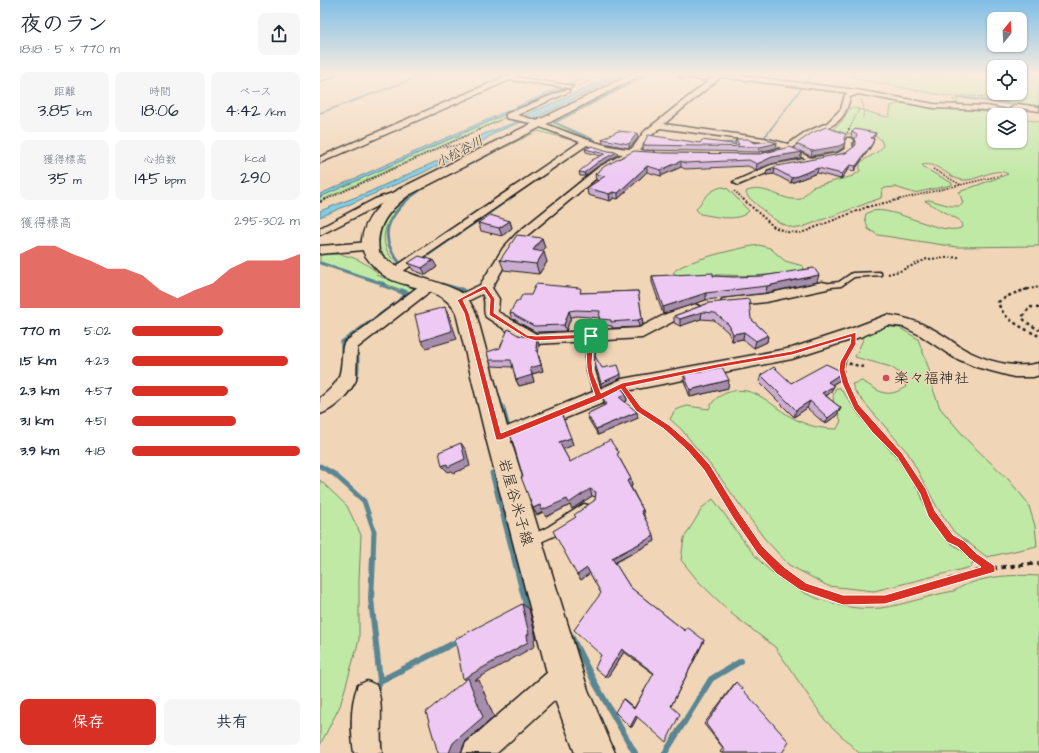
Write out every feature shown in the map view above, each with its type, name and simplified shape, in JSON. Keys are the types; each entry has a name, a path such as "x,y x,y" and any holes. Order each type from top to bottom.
{"main road":[{"path":"459,300 450,294 392,273 371,253 370,234 380,212 404,192 535,122 561,110"},
{"name":"岩屋谷米子線","path":"459,300 466,313 498,438 536,539 570,692 595,753"}],"street":[{"path":"320,160 434,110"},
{"path":"511,117 525,110"},
{"path":"459,300 485,288 507,250 520,236 602,169 632,153 642,144 643,138 648,133 676,110"},
{"path":"771,168 759,156 768,155 787,148 830,125 843,110"},
{"path":"1000,110 1009,112 1012,110"},
{"path":"511,117 535,122 612,151 659,155"},
{"path":"658,124 734,137 764,140 787,148"},
{"path":"738,182 771,168 841,154 849,150 848,143 850,140"},
{"path":"392,273 589,143"},
{"path":"320,232 379,201 404,192"},
{"path":"320,250 370,246"},
{"path":"320,407 337,394 348,380 350,346 428,286"},
{"path":"485,288 492,299 491,314 526,336 536,339 642,333 671,317 711,305 766,298 822,286"},
{"path":"498,438 599,397 622,385 792,353 854,334 887,320 900,320 925,332 958,353 981,363 1014,371 1033,371 1039,369"},
{"path":"476,753 565,674"},
{"path":"367,694 366,741 368,753"}],"lane":[{"path":"787,148 811,159"},
{"path":"841,154 852,151"},
{"path":"822,286 841,284 852,275 880,275"},
{"path":"591,336 588,363 599,397"},
{"path":"536,539 552,531 593,502"}],"path":[{"path":"863,118 864,110"},
{"path":"320,202 511,117"},
{"path":"441,147 460,145"},
{"path":"933,169 961,184"},
{"path":"738,182 733,185 733,190 760,216 780,230 794,233 810,231 867,207 1002,175"},
{"path":"880,275 902,271 917,262 925,260 961,257"},
{"path":"1039,287 1022,290 1003,298 998,302 999,309 1003,314 1039,336"},
{"path":"1039,308 1030,307 1022,317 1026,322 1039,330"},
{"path":"854,334 853,344 843,362 842,370 845,383 856,407 899,455 923,492 931,514 950,538 961,544 973,556 992,569"},
{"path":"843,362 863,367"},
{"path":"622,385 638,409 661,423 690,448 707,468 760,550 780,570 804,587 843,600 885,599 992,569 1039,563"}],"green space":[{"path":"515,110 521,110 320,201 320,197"},
{"path":"571,110 576,110 552,122 589,139 590,141 546,125 545,123"},
{"path":"849,110 864,110 889,117 890,110 971,110 987,112 987,148 1027,148 1027,119 1039,122 1039,246 957,247 878,235 868,229 865,218 866,214 874,211 885,211 898,214 939,228 961,228 962,225 959,220 925,201 929,200 951,206 960,206 963,203 959,192 1008,174 1003,172 993,172 966,180 954,178 934,166 922,165 926,169 952,183 952,185 914,193 895,187 885,188 882,190 881,198 800,228 778,222 748,197 746,193 747,191 754,189 768,191 787,198 801,199 812,187 853,176 860,171 860,163 881,149 883,146 881,140 872,134 860,132 838,137 832,130 842,121"},
{"path":"540,127 583,143 538,131 425,186 396,210 389,220 385,231 384,242 388,253 397,264 423,252 396,266 386,258 380,248 378,239 380,229 384,219 391,209 408,193 421,184"},
{"path":"722,187 727,188 749,211 744,215 732,218 700,214 696,209 701,202 710,192"},
{"path":"759,245 770,248 785,261 803,266 804,269 797,272 755,276 692,274 681,276 673,273 678,268 699,259"},
{"path":"320,254 337,254 351,257 364,263 378,273 376,275 416,289 411,293 320,262"},
{"path":"884,326 900,328 918,339 929,369 931,384 940,408 969,442 1008,479 1028,503 1035,526 1037,546 987,557 954,532 937,507 908,453 856,393 852,384 862,381 884,393 893,393 906,387 901,374 891,367 855,357 867,331"},
{"path":"836,388 840,388 866,424 895,455 920,492 928,515 949,542 966,553 973,561 971,567 874,591 828,586 789,565 764,538 719,476 682,430 670,419 675,410 687,406 709,409 712,403 723,394 736,391 746,391 755,393 805,424 815,427 837,429 841,421 833,401"},
{"path":"320,480 347,506 361,535 359,640 340,706 320,745"},
{"path":"713,499 753,553 771,571 799,590 830,603 847,607 880,608 899,605 954,591 973,582 984,579 1018,575 1039,576 1039,753 859,753 825,720 775,647 733,615 699,582 681,560 684,538 703,507"}],"water":[{"path":"509,110 514,110 320,197 320,194"},
{"name":"小松谷川","path":"536,110 552,110 538,117 541,119 531,118 496,132 477,145 420,174 320,217 320,211 369,192 459,151 471,144 476,138 516,122 527,114"}],"building":[{"path":"826,127 846,134 844,138 845,143 839,146 812,151 796,144 812,133"},
{"path":"855,129 876,133 871,138 874,139 872,144 856,166 850,165 842,174 818,168 792,178 775,169 767,170 777,166 846,153 856,145 855,139 857,135 852,132"},
{"path":"618,131 637,133 629,144 602,139"},
{"path":"648,135 700,143 702,140 739,145 736,139 748,139 754,143 770,141 777,143 760,147 643,145"},
{"path":"592,146 617,152 598,162 584,173 579,172 592,160 605,154 585,149"},
{"path":"790,147 802,152 772,157 757,164 749,160 685,163 681,161 661,170 647,166 618,193 613,192 609,194 587,188 605,176 595,174 605,166 634,151 663,153 760,154"},
{"path":"490,215 510,221 499,228 478,223"},
{"path":"517,235 542,238 533,250 544,252 536,264 500,260"},
{"path":"419,256 433,260 422,268 408,263"},
{"path":"814,268 819,275 767,286 706,293 663,307 652,276 713,273 713,276 762,276"},
{"path":"536,284 580,288 580,293 638,291 642,318 638,320 611,322 611,320 599,319 600,311 576,310 569,311 564,325 534,326 510,313 516,301 519,301 522,295 531,295"},
{"path":"749,299 751,319 768,335 756,341 744,332 733,334 729,325 715,313 702,312 680,319 674,316 709,303"},
{"path":"445,307 452,331 421,341 415,315"},
{"path":"508,329 518,335 537,339 536,348 541,365 530,368 532,375 516,380 511,360 489,360 487,352 500,348"},
{"path":"595,356 602,368 618,365 621,374 601,383 595,363"},
{"path":"826,364 843,372 828,382 834,386 822,393 841,408 828,418 810,401 796,410 761,375 774,367 791,383"},
{"path":"722,367 729,380 690,390 684,374"},
{"path":"625,386 621,388 626,394 619,397 637,412 596,429 587,414 607,404 602,397"},
{"path":"561,413 571,438 559,442 570,462 610,440 619,453 617,454 631,479 627,481 643,510 641,511 654,536 612,558 630,587 685,631 687,627 704,640 671,706 680,714 666,742 636,716 630,727 615,712 623,699 634,709 654,673 622,649 605,676 595,668 601,655 574,630 601,593 587,568 577,575 553,531 576,517 574,515 595,500 596,492 590,489 569,503 567,499 542,510 540,505 533,508 521,477 523,477 510,433"},
{"path":"461,443 465,459 448,467 447,464 442,466 439,452"},
{"path":"522,604 529,634 527,635 528,642 463,679 455,639"},
{"path":"468,678 483,717 453,743 449,753 438,753 426,712"},
{"path":"736,682 789,742 782,753 723,753 725,750 706,724"}],"waterway":[{"path":"320,113 328,110"},
{"path":"555,122 579,110"},
{"path":"770,130 785,110"},
{"path":"555,122 572,130"},
{"path":"507,200 594,140 569,129"},
{"path":"763,139 771,129"},
{"path":"722,143 741,142"},
{"path":"448,175 488,155"},
{"path":"407,200 428,185"},
{"path":"422,259 509,199"},
{"path":"399,262 389,245 387,237 388,229 394,214 407,200"},
{"path":"320,263 382,284"},
{"path":"382,284 381,285 395,290"},
{"path":"442,284 463,290 461,289"},
{"path":"342,359 342,342 398,302 405,294 393,289"},
{"path":"402,290 409,293 404,298"},
{"path":"346,394 351,389 358,372 357,346"},
{"path":"498,394 502,407"},
{"path":"502,406 521,472"},
{"path":"320,466 334,474 364,501 374,531 373,558"},
{"path":"492,473 514,558"},
{"path":"373,557 371,599 380,681"},
{"path":"514,557 526,605 521,608"},
{"path":"570,634 595,683 635,753"},
{"path":"380,681 460,640"},
{"path":"665,753 711,679 741,661"},
{"path":"376,691 380,681"}],"place":[{"name":"楽々福神社","path":"886,378"}],"route":[{"path":"591,336 536,339 526,336 491,314 492,299 485,288 459,300 466,313 498,438 599,397 622,385 792,353 854,334 853,344 843,362 842,370 845,383 856,407 899,455 923,492 931,514 950,538 961,544 973,556 992,569 986,569 885,599 843,600 804,587 780,570 760,550 707,468 690,448 666,427 638,409 622,385 611,390 599,397 588,363 591,336"}]}
